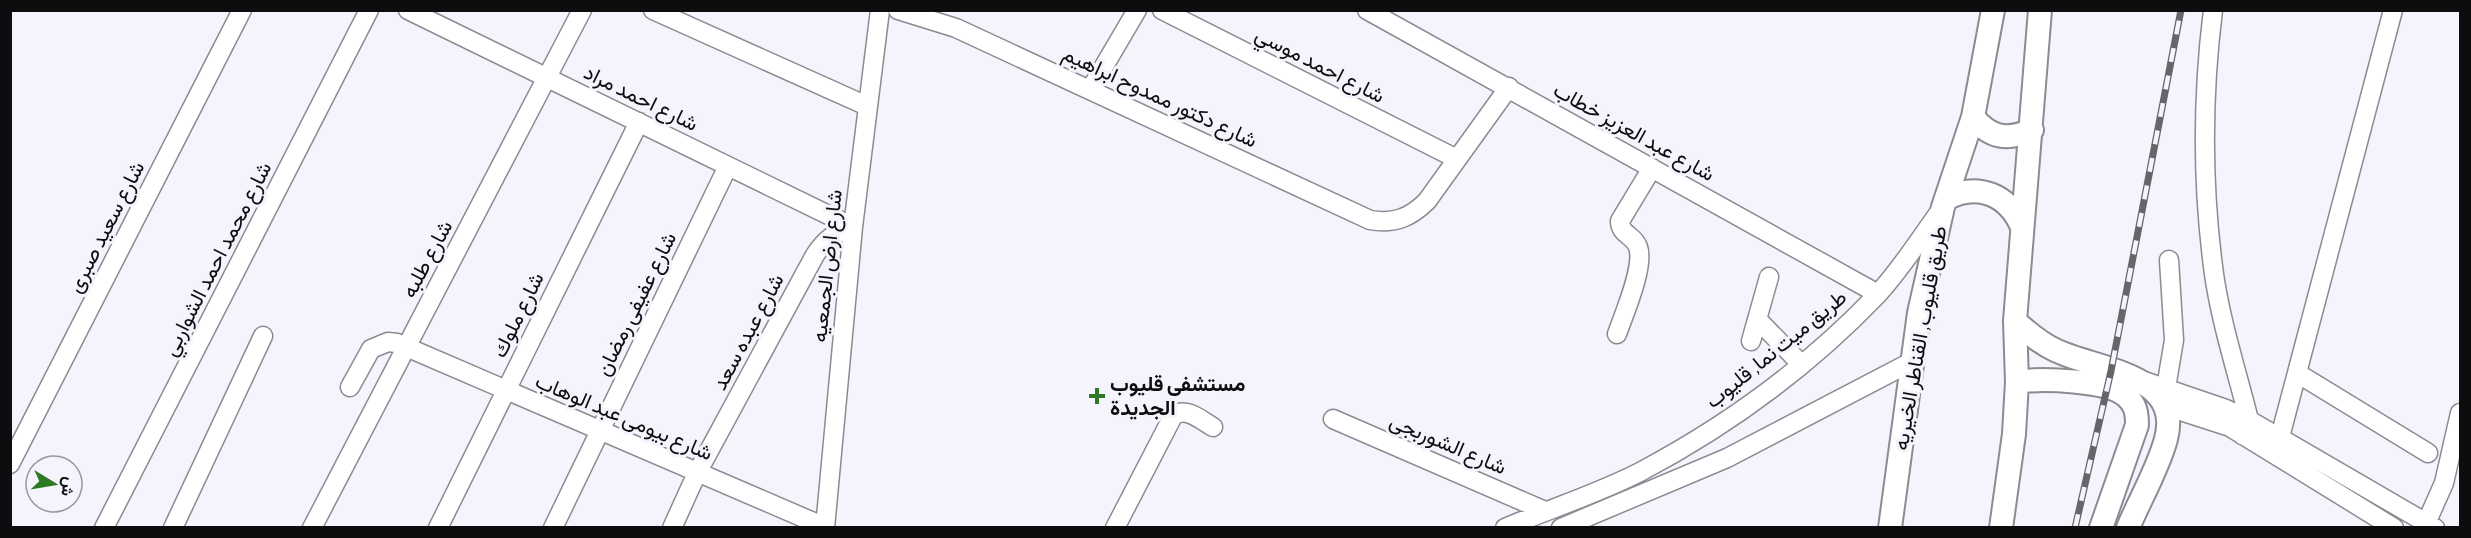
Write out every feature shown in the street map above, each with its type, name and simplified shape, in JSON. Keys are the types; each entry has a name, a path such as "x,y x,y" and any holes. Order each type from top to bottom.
{"main road":[{"name":"طريق قليوب, القناطر الخيريه","path":"1890,528 1911,362 1944,203 1973,117 1994,10"},
{"path":"2001,528 2012,456 2017,382 2015,321 2040,10"},
{"path":"1973,117 1984,130 1999,137 2016,137 2032,130"},
{"path":"1944,203 1970,190 1997,196 2016,214 2022,227"},
{"path":"2015,321 2033,337 2054,350 2144,381 2165,397"},
{"path":"2017,382 2057,379 2115,390 2125,394 2137,413 2137,425 2101,528"},
{"path":"2137,413 2165,397"},
{"path":"2128,528 2166,439 2168,423 2165,397"}],"street":[{"name":"شارع سعيد صبرى","path":"10,464 18,431 242,10"},
{"name":"شارع محمد احمد الشواربي","path":"104,528 369,10"},
{"name":"شارع احمد مراد","path":"408,10 444,19 547,77 853,226"},
{"name":"شارع طلبه","path":"312,528 582,10"},
{"path":"653,10 867,106"},
{"name":"شارع ارض الجمعيه","path":"825,527 853,226 880,10"},
{"name":"شارع دكتور ممدوح ابراهيم","path":"898,10 928,15 1370,220 1386,222 1402,219 1416,212 1427,201 1457,159"},
{"path":"1090,90 1137,10"},
{"name":"شارع احمد موسي","path":"1162,10 1457,159"},
{"name":"شارع عبد العزيز خطاب","path":"1367,10 1878,294"},
{"path":"2214,10 2205,75 2204,146 2214,275 2245,427 2394,528"},
{"path":"2280,437 2393,10"},
{"path":"1457,159 1509,87"},
{"name":"شارع ملوك","path":"438,528 639,122"},
{"name":"شارع عفيفى رمضان","path":"553,528 728,166"},
{"path":"1617,334 1640,257 1636,242 1623,232 1620,221 1652,168"},
{"name":"طريق ميت نما, قليوب","path":"1505,528 1638,473 1707,434 1801,363 1878,294 1944,203"},
{"name":"شارع عبده سعد","path":"672,528 697,473 815,255 824,242 838,232 853,226"},
{"path":"2169,260 2174,340 2165,397 2212,420 2280,437 2428,526 2455,458 2460,413"},
{"path":"1751,341 1769,277"},
{"path":"1757,319 1801,363"},
{"path":"173,528 263,336"},
{"path":"350,387 371,349 388,342 406,347"},
{"name":"شارع بيومى عبد الوهاب","path":"406,347 825,527"},
{"path":"1561,528 1727,458 1911,362"},
{"path":"2296,373 2428,453"},
{"path":"1115,528 1173,416 1181,411 1186,412 1213,427"},
{"name":"شارع الشوربجى","path":"1334,419 1545,511"}],"railway":[{"path":"2075,528 2111,371 2181,10"}],"place":[{"name":"مستشفى قليوب الجديدة","path":"1097,396"}]}
